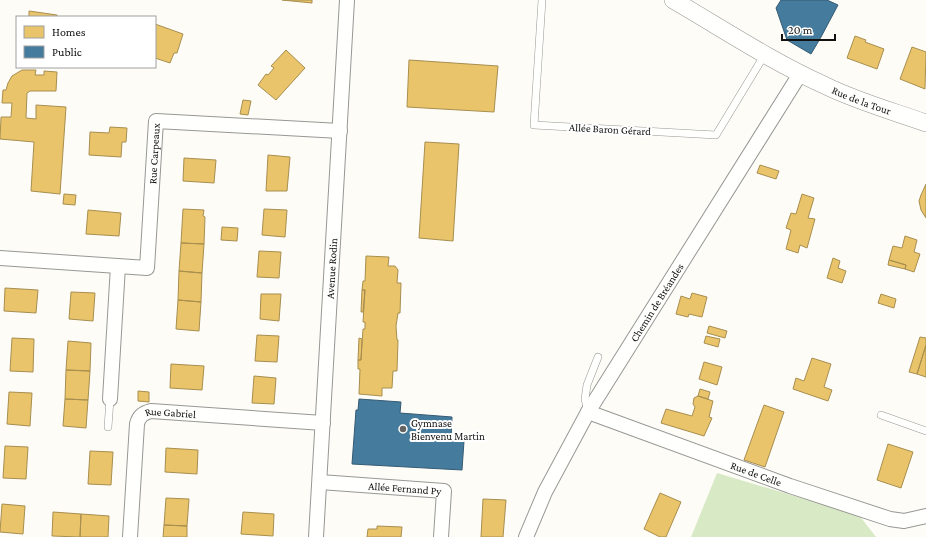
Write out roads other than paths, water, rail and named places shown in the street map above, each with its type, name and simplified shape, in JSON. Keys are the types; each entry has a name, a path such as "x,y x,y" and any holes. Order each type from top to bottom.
{"street":[{"name":"Avenue Rodin","path":"316,537 347,0"},
{"name":"Rue de la Tour","path":"682,2 800,74 845,95 926,123"},
{"name":"Chemin de Bréandes","path":"526,537 544,492 588,412 800,74"},
{"name":"Rue Carpeaux","path":"0,258 147,268 156,121 340,131"},
{"path":"110,399 118,266"},
{"name":"Rue Gabriel","path":"130,537 137,424 141,415 146,412 151,411 323,423"},
{"name":"Rue de Celle","path":"588,412 790,486 890,519 904,522 926,516"},
{"name":"Allée Fernand Py","path":"320,482 444,491 441,537"}],"lane":[{"name":"Allée Baron Gérard","path":"542,0 534,125 716,135 765,54"},
{"path":"588,412 585,399 587,385 598,357"},
{"path":"108,427 110,399"},
{"path":"881,415 926,430"}],"place":[{"name":"Gymnase Bienvenu Martin","path":"403,429"}]}
